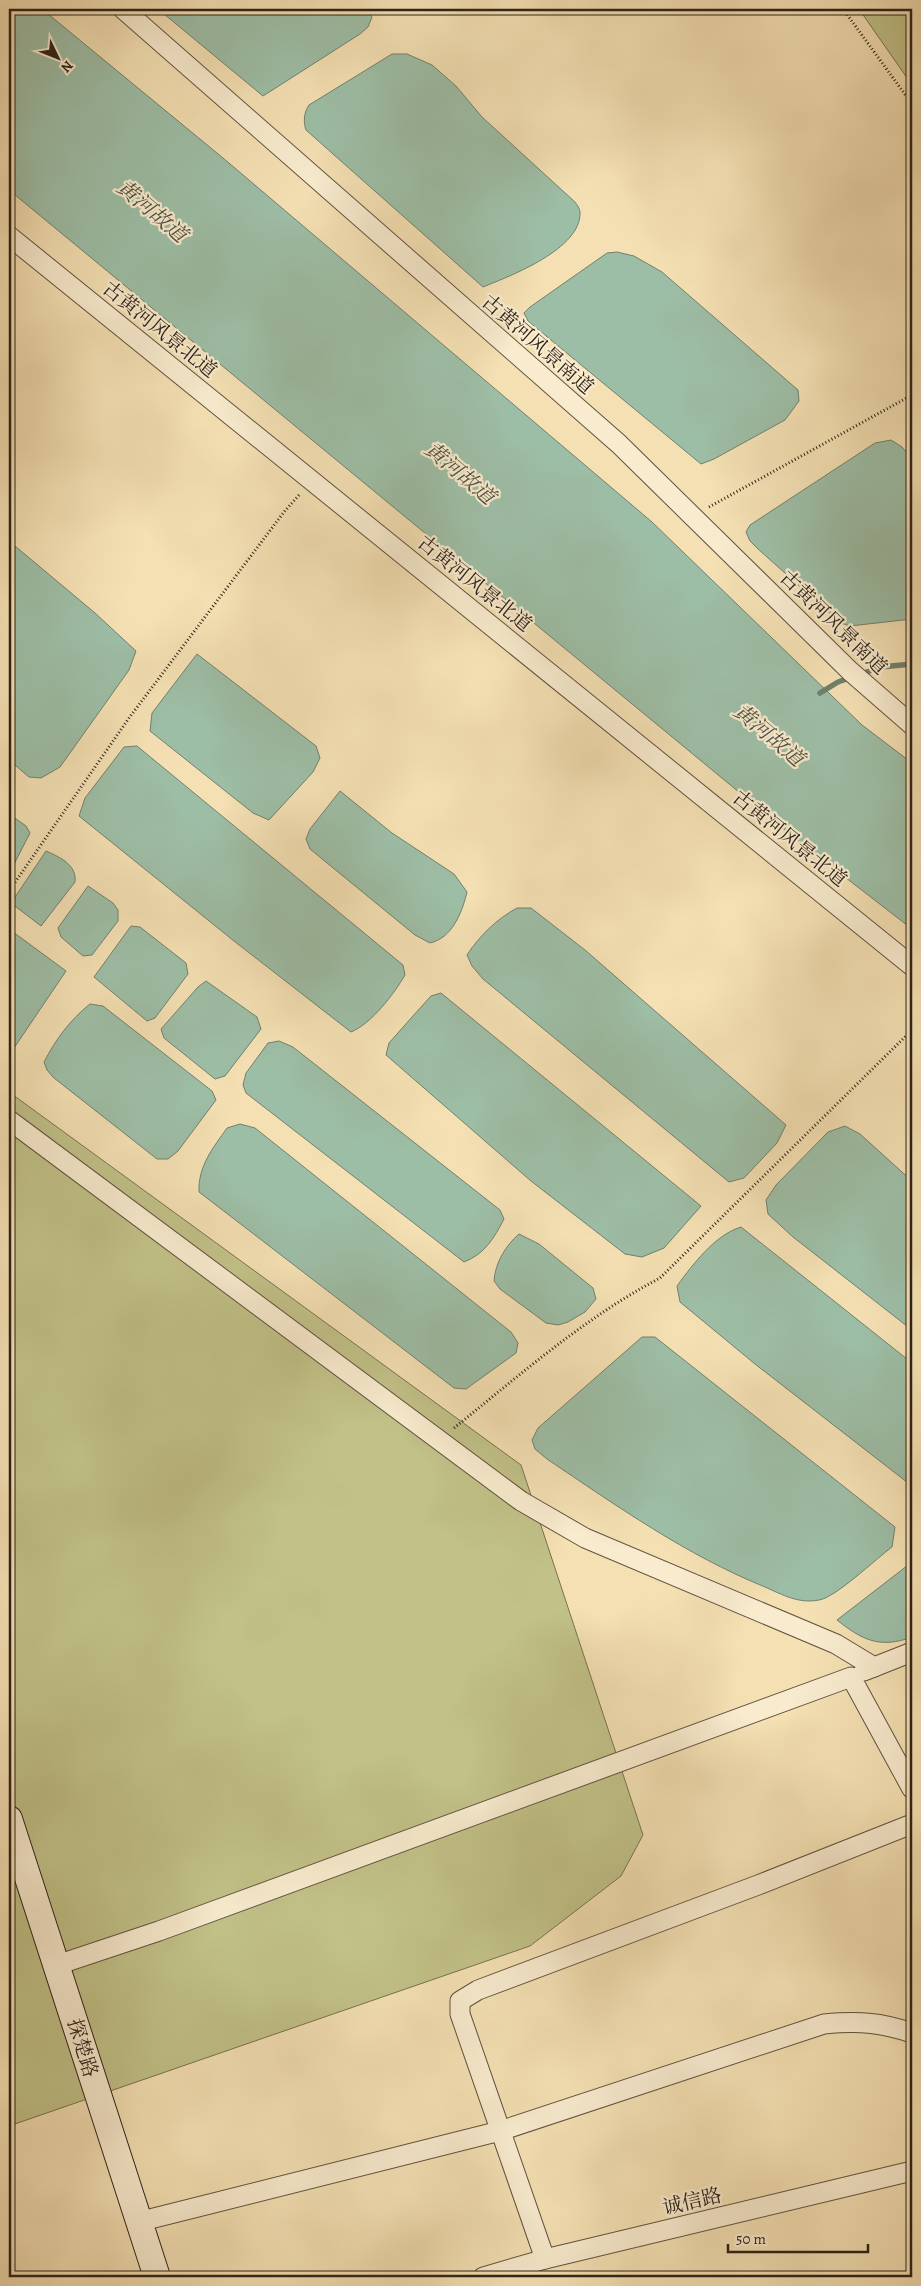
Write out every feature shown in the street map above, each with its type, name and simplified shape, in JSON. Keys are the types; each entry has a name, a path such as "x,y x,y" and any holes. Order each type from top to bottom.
{"main road":[{"name":"探楚路","path":"9,1819 58,1965 157,2277"}],"street":[{"name":"古黄河风景南道","path":"123,9 618,444 856,676 912,726"},
{"name":"古黄河风景北道","path":"9,236 912,966"},
{"path":"9,1120 521,1501 585,1538 836,1644 874,1667"},
{"path":"58,1965 168,1928 851,1677 912,1652"},
{"path":"851,1677 912,1789"},
{"path":"545,2259 460,2014 460,2001 478,1990 749,1888 912,1824"},
{"path":"138,2222 500,2131 824,2024 865,2021 912,2032"},
{"name":"诚信路","path":"483,2277 545,2259 912,2171"}],"path":[{"path":"843,9 912,104"},
{"path":"692,516 912,395"},
{"path":"9,891 129,718 284,512 312,481"},
{"path":"440,1440 560,1342 631,1293 660,1278 912,1030"}],"green space":[{"path":"859,9 912,9 912,85"},
{"path":"9,1092 521,1465 643,1835 621,1876 530,1946 9,2126"}],"water":[{"name":"黄河故道","path":"9,9 42,9 223,158 652,522 862,725 912,763 912,929 797,840 9,190"},
{"path":"158,9 366,9 372,17 368,27 360,34 263,96"},
{"path":"392,54 407,54 432,65 456,86 482,117 575,202 580,212 578,225 569,238 557,249 526,268 483,287 306,130 304,117 309,105"},
{"path":"617,252 634,256 662,272 798,390 799,401 785,420 714,459 701,464 528,321 524,313 530,307 607,253"},
{"path":"891,440 902,447 912,459 912,619 850,626 841,623 758,549 750,541 746,532 750,525 875,443"},
{"path":"9,541 95,613 136,651 129,670 60,767 41,778 29,777 9,760"},
{"path":"197,654 316,746 320,758 313,772 269,820 253,813 150,731 152,713"},
{"path":"137,746 403,965 405,975 400,983 381,1008 359,1028 351,1032 79,816 85,798 124,747"},
{"path":"340,791 392,833 454,874 467,892 455,924 444,936 430,943 415,935 310,849 306,839 310,829"},
{"path":"9,814 26,826 30,833 9,874"},
{"path":"46,851 62,859 70,866 75,876 75,882 41,926 11,903"},
{"path":"88,886 113,903 118,910 118,921 92,955 83,956 61,937 58,928"},
{"path":"517,908 531,908 585,950 786,1125 777,1143 744,1178 729,1182 483,979 472,966 467,955 472,948 496,922"},
{"path":"131,926 140,927 186,963 188,974 155,1018 147,1021 94,977"},
{"path":"9,929 66,971 14,1048 9,1044"},
{"path":"206,981 257,1017 261,1029 225,1076 215,1079 164,1038 161,1029 198,987"},
{"path":"441,993 701,1206 664,1248 642,1257 625,1254 531,1181 386,1055 389,1043 412,1017 431,996"},
{"path":"90,1004 103,1006 212,1091 216,1100 178,1151 168,1159 157,1159 54,1078 47,1070 44,1062 53,1045 70,1023"},
{"path":"279,1041 293,1047 500,1210 504,1219 492,1239 478,1255 464,1262 246,1093 243,1085 246,1073 268,1043"},
{"path":"240,1124 255,1128 511,1332 518,1343 516,1353 466,1389 454,1388 199,1192 201,1174 207,1158 227,1128"},
{"path":"845,1126 860,1134 912,1181 912,1330 793,1237 768,1214 766,1200 776,1185 828,1132"},
{"path":"741,1227 912,1363 912,1486 755,1364 680,1302 677,1286 690,1269 705,1251 722,1236"},
{"path":"519,1234 539,1244 593,1288 596,1299 585,1312 568,1322 558,1325 546,1323 500,1289 494,1281 499,1261 510,1243"},
{"path":"642,1337 655,1337 895,1527 892,1547 826,1598 805,1601 791,1598 736,1574 680,1545 599,1494 535,1449 532,1440 538,1428"},
{"path":"912,1562 912,1637 890,1642 872,1640 855,1633 837,1620"}],"waterway":[{"path":"861,674 881,667 912,664"},
{"path":"820,693 838,682 852,677"}]}
